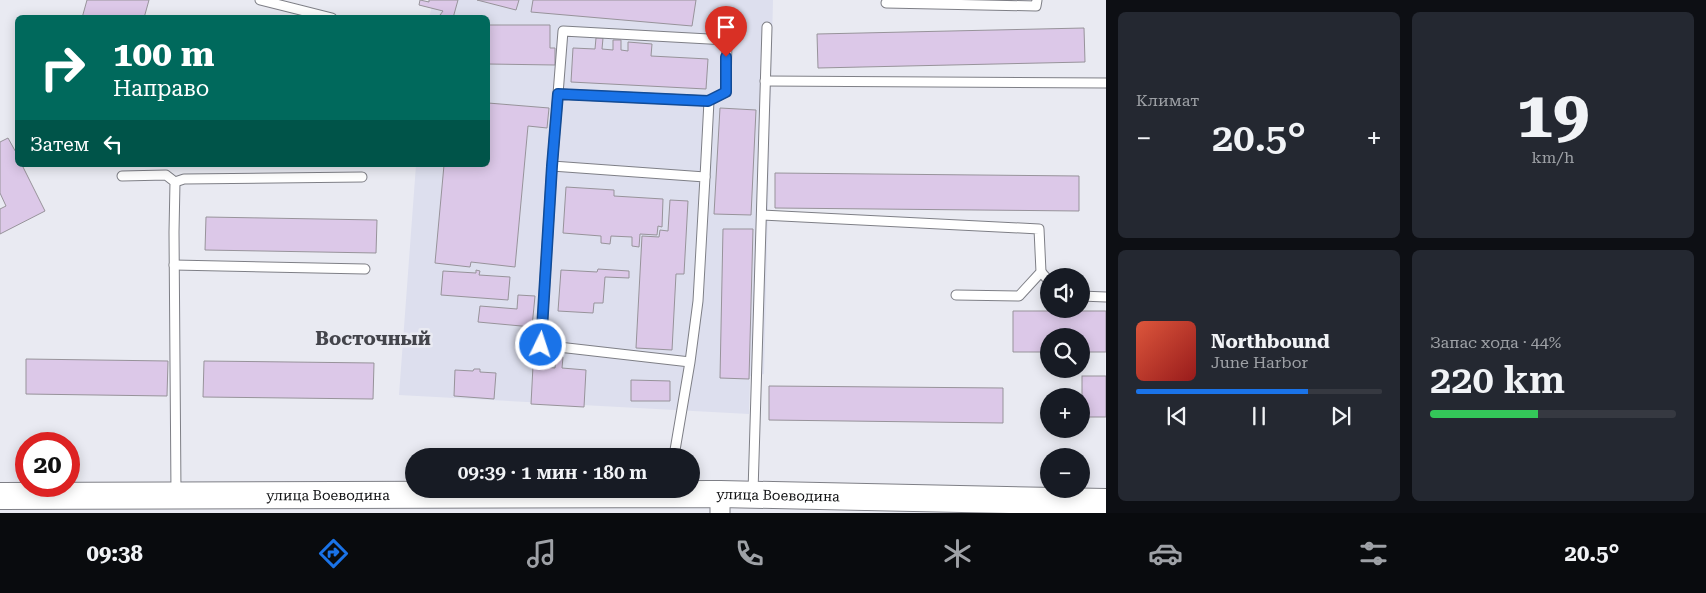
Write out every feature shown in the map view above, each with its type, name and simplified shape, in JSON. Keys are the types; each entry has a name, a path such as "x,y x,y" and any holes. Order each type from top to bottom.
{"street":[{"name":"улица Воеводина","path":"0,496 405,494"},
{"name":"улица Воеводина","path":"694,498 720,504 753,495 1106,502"}],"lane":[{"path":"260,0 320,15"},
{"path":"886,3 1036,6 1038,0"},
{"path":"753,495 767,27"},
{"path":"558,94 708,101 726,92 727,40 563,31 552,166 541,345 690,362"},
{"path":"765,80 1106,83"},
{"path":"675,448 698,302 708,101"},
{"path":"552,166 705,177"},
{"path":"122,176 166,175 175,182"},
{"path":"175,182 184,179 362,177"},
{"path":"175,182 176,496"},
{"path":"762,215 1039,229 1041,268"},
{"path":"174,265 365,269"},
{"path":"956,295 1019,296 1040,273"},
{"path":"1090,296 1106,296"}],"shaded area":[{"path":"434,0 773,0 764,374 750,376 749,414 399,395 416,167 490,167 490,15 430,15"}],"building":[{"path":"87,0 149,0 145,15 83,15"},
{"path":"420,0 429,2 429,0 458,0 454,15 440,15 443,11 419,5"},
{"path":"477,0 519,0 516,10"},
{"path":"533,0 696,0 692,26 531,12"},
{"path":"490,25 550,25 550,48 555,48 555,65 490,64"},
{"path":"1084,28 1085,62 818,68 817,34"},
{"path":"596,38 603,38 602,49 613,50 613,40 621,40 621,50 628,51 628,42 652,44 651,56 708,59 706,89 571,82 573,48 595,49"},
{"path":"490,103 549,108 547,128 528,126 515,267 471,262 470,267 435,263 444,167 490,167"},
{"path":"720,108 756,110 751,215 714,214"},
{"path":"8,138 15,151 15,167 23,167 45,211 0,234 0,209 6,206 0,193 0,142"},
{"path":"775,173 1079,176 1079,211 775,208"},
{"path":"566,187 614,190 614,196 663,199 662,227 658,226 657,235 640,234 639,247 632,246 632,237 611,236 610,244 601,243 601,236 563,233"},
{"path":"670,200 688,201 684,274 676,274 672,350 636,348 642,236 659,237 660,230 668,231"},
{"path":"206,217 377,220 376,253 205,250"},
{"path":"723,229 753,229 749,379 720,378"},
{"path":"598,269 629,271 629,278 605,277 603,303 594,303 593,313 558,311 561,270 597,272"},
{"path":"476,270 480,271 479,275 510,277 508,300 441,295 443,271 476,273"},
{"path":"518,295 535,296 532,327 478,322 480,306 517,309"},
{"path":"1013,311 1040,311 1040,318 1090,318 1090,311 1106,311 1106,352 1090,352 1090,328 1040,328 1040,352 1013,352"},
{"path":"556,357 563,357 562,368 586,370 584,407 531,404 533,366 555,368"},
{"path":"26,359 168,361 167,396 26,394"},
{"path":"204,361 374,363 373,399 203,397"},
{"path":"474,369 480,369 480,372 496,373 494,399 454,396 455,370 473,371"},
{"path":"1106,376 1106,417 1090,417 1090,388 1082,388 1082,378"},
{"path":"631,380 670,381 670,401 631,401"},
{"path":"769,386 1003,388 1003,423 769,420"}],"district":[{"name":"Восточный","path":"373,338"}],"route":[{"path":"541,345 558,94 708,101 726,92 726,57"}]}
